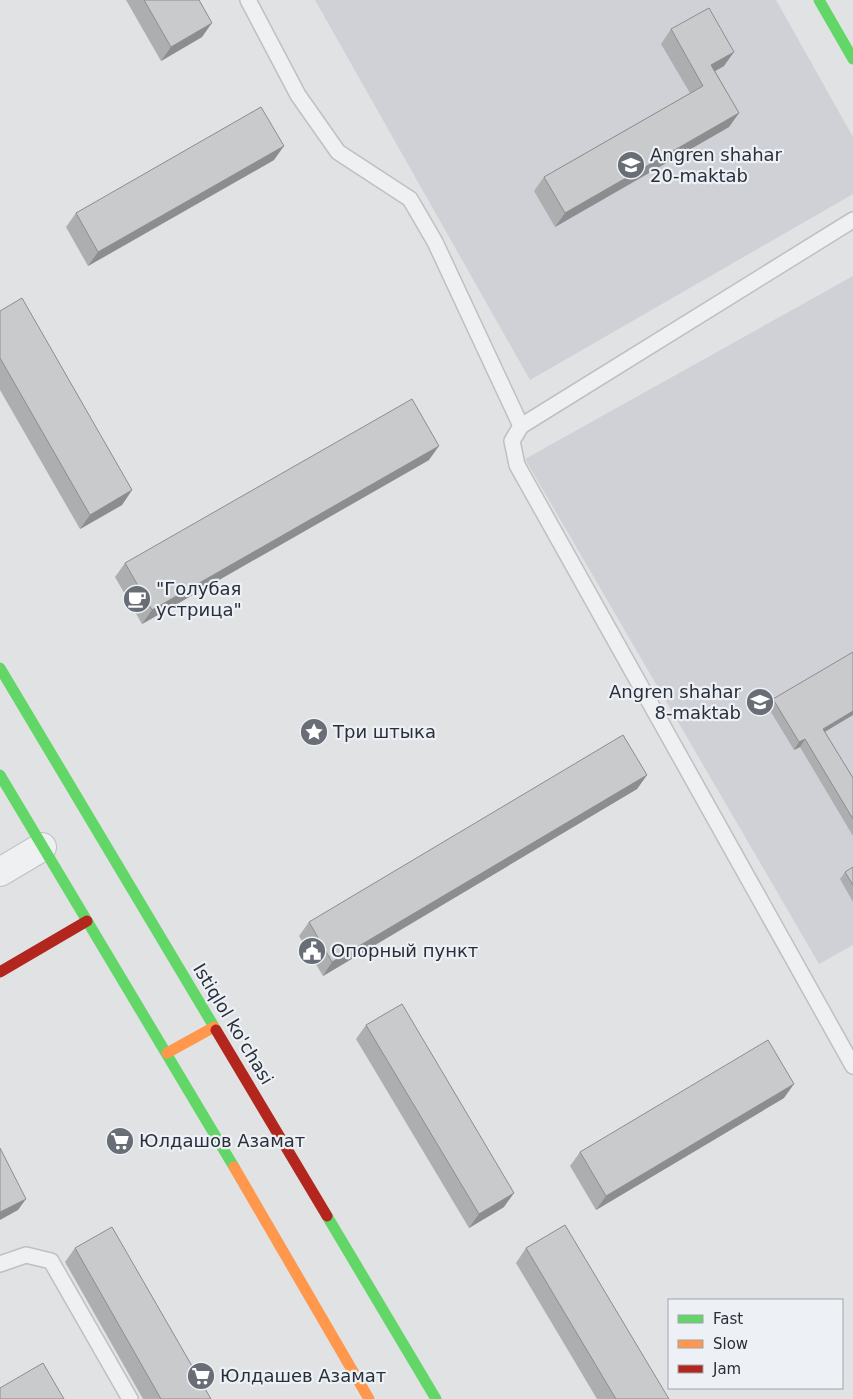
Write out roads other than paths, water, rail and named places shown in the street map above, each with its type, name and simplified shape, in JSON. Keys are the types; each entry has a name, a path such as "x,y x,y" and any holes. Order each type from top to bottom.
{"main road":[{"path":"819,0 853,59"},
{"name":"Istiqlol ko'chasi","path":"0,668 436,1399"},
{"path":"0,775 369,1399"},
{"path":"0,972 86,921"},
{"path":"166,1053 214,1027"}],"street":[{"path":"0,872 42,847"}],"lane":[{"path":"248,0 298,95 338,152 410,199 435,242 521,426"},
{"path":"853,220 521,426 512,441 517,465 853,1066"},
{"path":"0,1264 26,1255 51,1261 130,1399"}],"place":[{"name":"Angren shahar 20-maktab","path":"631,165"},
{"name":"\"Голубая устрица\"","path":"137,599"},
{"name":"Angren shahar 8-maktab","path":"760,702"},
{"name":"Три штыка","path":"314,732"},
{"name":"Опорный пункт","path":"312,951"},
{"name":"Юлдашов Азамат","path":"120,1141"},
{"name":"Юлдашев Азамат","path":"201,1376"}]}
